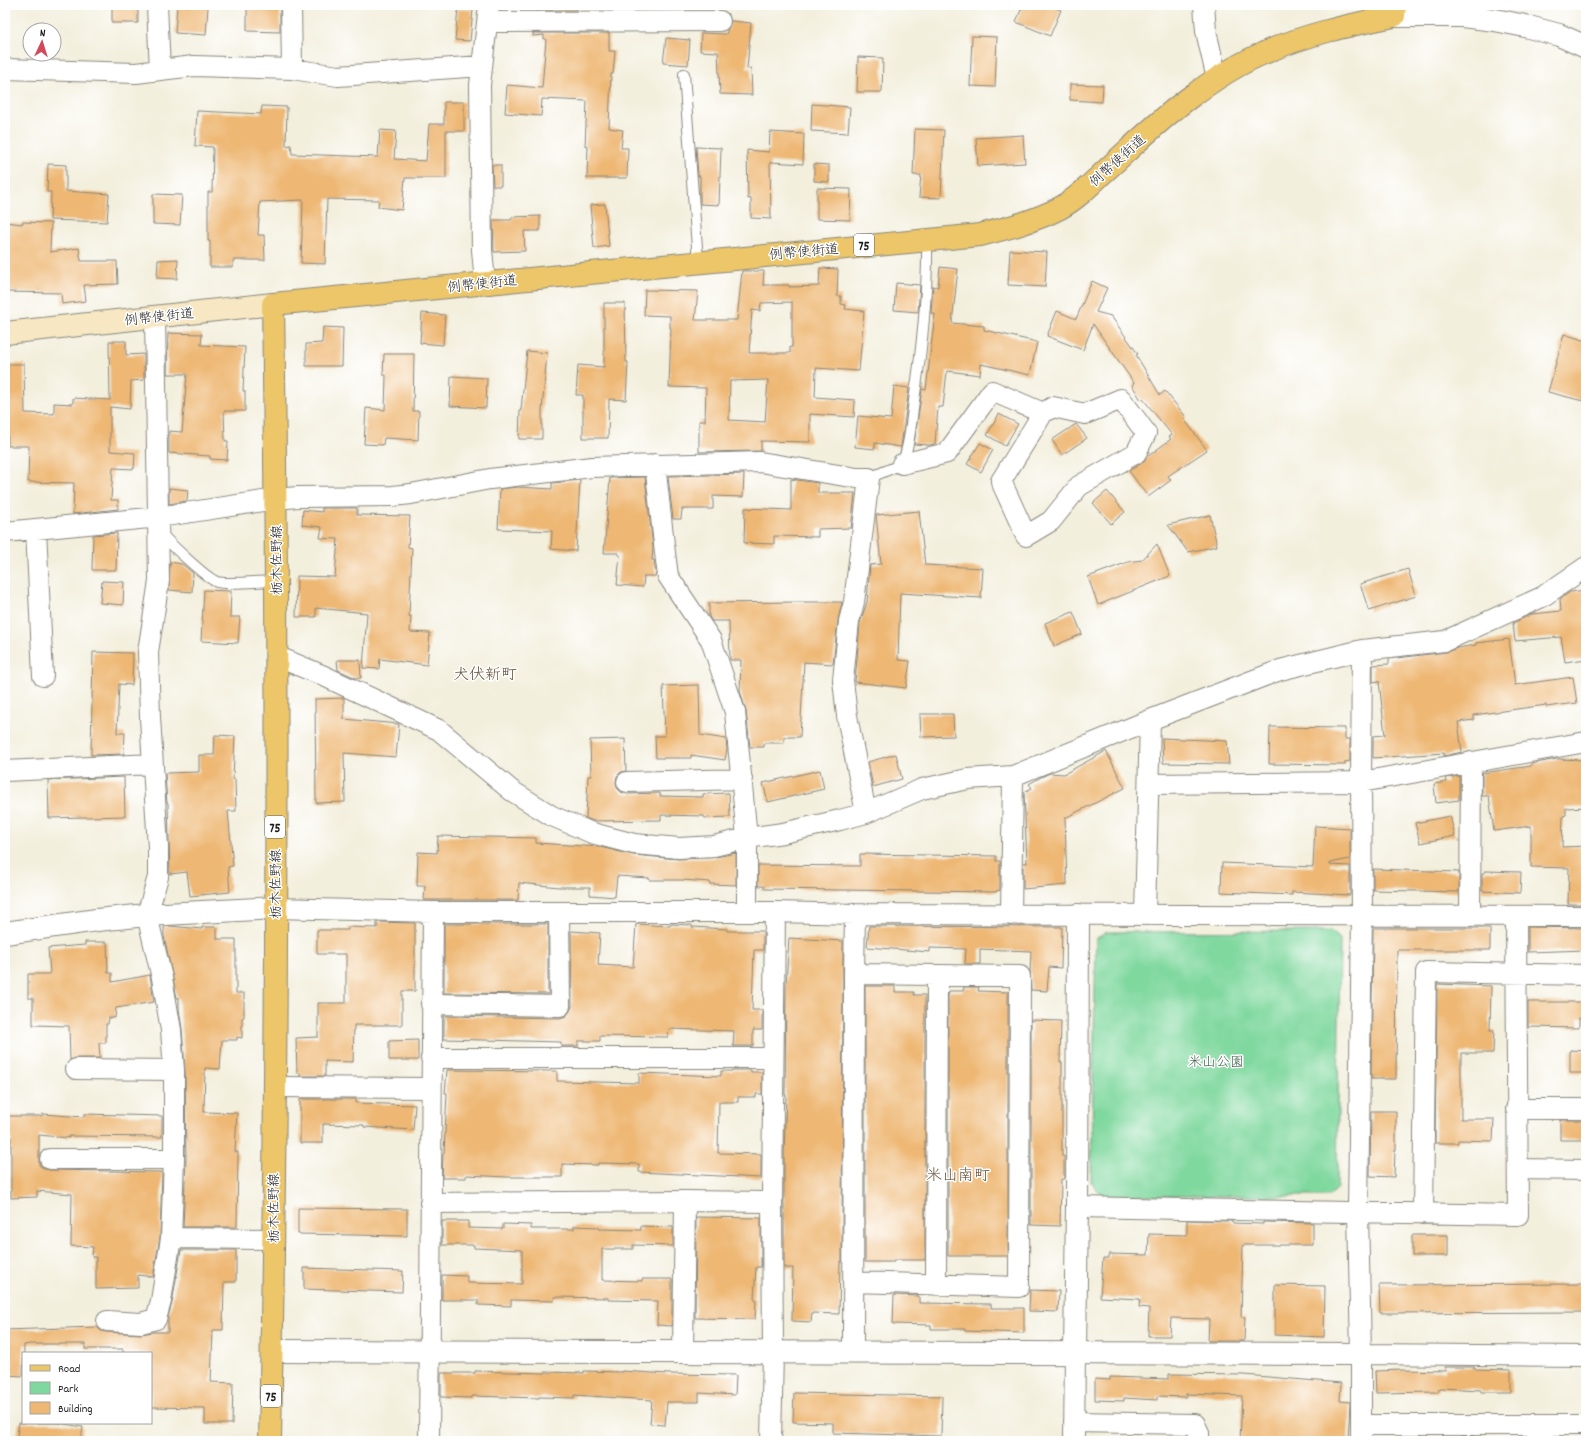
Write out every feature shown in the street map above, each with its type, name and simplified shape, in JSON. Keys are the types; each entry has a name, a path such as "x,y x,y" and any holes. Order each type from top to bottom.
{"main road":[{"name":"例幣使街道","path":"5,333 485,282 980,235 1012,228 1061,208 1081,193 1160,122 1189,99 1241,64 1262,53 1290,42 1395,10"},
{"name":"栃木佐野線","path":"270,1441 273,1239 276,656 276,499 273,304"}],"street":[{"path":"157,5 160,70"},
{"path":"292,5 292,69"},
{"path":"1204,5 1206,31 1217,79"},
{"name":"例幣使街道","path":"1395,10 1495,20 1559,35 1586,47"},
{"path":"485,282 482,250 480,85 488,13 720,21"},
{"path":"5,70 136,73 194,66 292,69 338,76 482,66"},
{"path":"107,1321 141,1323 156,1319 161,1301 171,1238 174,1159 174,1070 171,1030 162,978 147,915 158,877 148,652 158,581 155,316"},
{"path":"902,464 947,453 992,391 1043,413"},
{"path":"1121,399 1146,433 1136,453 1079,486 1051,521 1026,536 1001,481 1043,413 1053,407 1085,414 1121,399"},
{"path":"5,532 36,529 158,524 276,499 298,497 393,496 490,479 592,467 760,462 857,478 870,478 854,602 848,621 843,680 847,716 866,812"},
{"path":"655,464 668,576 711,640 735,712 747,838 747,912"},
{"path":"36,529 43,676"},
{"path":"276,656 324,676 439,730 512,791 552,816 592,833 634,844 679,848 714,846 747,838 816,827 866,812 922,789 968,779 1013,776 1150,720 1280,670 1362,650 1445,641 1542,597 1586,567"},
{"path":"1362,650 1362,915 1358,1212 1361,1433 1586,1425"},
{"path":"1145,915 1150,720"},
{"path":"1148,784 1361,782 1586,742"},
{"path":"1470,916 1472,762"},
{"path":"5,771 153,764"},
{"path":"1012,915 1013,776"},
{"path":"627,782 742,779"},
{"path":"5,934 97,920 147,915 275,908 433,912 1586,916"},
{"path":"429,1441 433,912"},
{"path":"432,1004 560,1006 559,912"},
{"path":"771,1441 773,1353 772,1202 775,912"},
{"path":"853,1353 855,914"},
{"path":"1078,915 1077,1207 1074,1432 1195,1424 1199,1433 1199,1441"},
{"path":"1077,1207 1518,1215 1515,975 1516,916"},
{"path":"1423,1214 1426,972 1515,975 1586,975"},
{"path":"853,1282 1019,1287 1020,1263 1020,976 854,974"},
{"path":"936,1285 937,975"},
{"path":"431,1058 774,1058"},
{"path":"76,1069 174,1070"},
{"path":"274,1087 431,1088"},
{"path":"1516,1109 1586,1109"},
{"path":"50,1158 174,1159"},
{"path":"1518,1169 1586,1170"},
{"path":"430,1203 685,1201 772,1202"},
{"path":"683,1352 685,1201"},
{"path":"171,1238 273,1239"},
{"path":"272,1351 1586,1356"}],"lane":[{"path":"684,74 698,261"},
{"path":"870,478 902,464 907,451 918,372 925,293 927,240"},
{"path":"158,524 166,539 203,572 217,582 276,581"}],"green space":[{"name":"米山公園","path":"1331,931 1340,939 1337,1188 1329,1196 1103,1196 1091,1182 1096,939 1106,932"}],"building":[{"path":"112,5 138,5 138,23 112,23"},
{"path":"177,5 208,7 206,35 175,33"},
{"path":"247,5 280,6 280,32 247,31"},
{"path":"535,5 578,5 577,10 535,10"},
{"path":"1023,5 1047,5 1061,10 1050,36 1016,22"},
{"path":"458,9 473,10 470,41 455,40"},
{"path":"731,21 751,23 747,69 751,68 752,95 720,94 718,52 700,51 701,33 726,34"},
{"path":"533,33 609,33 609,51 615,51 613,74 611,74 609,128 623,130 621,148 628,148 627,178 587,178 588,147 585,146 587,101 542,99 541,116 505,113 507,85 542,88 546,39 544,39 544,35 533,36"},
{"path":"972,36 997,37 995,87 970,86"},
{"path":"666,38 690,40 688,65 663,63"},
{"path":"858,57 883,58 882,92 857,92"},
{"path":"1070,84 1103,85 1102,102 1070,100"},
{"path":"444,102 464,102 464,131 446,131 446,178 405,178 402,210 378,207 379,200 327,199 325,264 301,263 303,200 260,202 258,235 264,235 265,260 233,260 233,267 210,267 210,241 208,241 208,192 212,192 213,147 195,146 197,111 261,114 262,106 287,107 286,146 291,145 292,154 378,157 380,130 396,131 394,159 426,161 429,124 444,124"},
{"path":"812,104 850,107 848,133 811,131"},
{"path":"915,129 944,130 941,198 919,197 921,175 913,175"},
{"path":"770,132 804,134 803,164 770,162 771,219 751,218 751,198 748,199 747,150 769,152"},
{"path":"1023,135 1025,163 978,166 976,138"},
{"path":"696,147 721,148 719,205 700,204 700,176 698,176"},
{"path":"48,164 66,165 66,191 109,194 107,222 50,220 51,192 47,192"},
{"path":"814,164 829,165 829,182 814,181"},
{"path":"492,165 501,165 501,186 493,186"},
{"path":"817,188 851,189 850,220 817,219"},
{"path":"153,194 182,195 180,225 153,224"},
{"path":"605,204 609,246 594,248 590,205"},
{"path":"540,216 540,231 524,231 525,251 494,252 493,220 511,220 512,217"},
{"path":"5,222 22,224 22,222 51,223 50,252 79,248 81,261 117,261 118,284 84,285 86,301 62,304 61,293 5,292"},
{"path":"1010,250 1047,252 1045,287 1008,285"},
{"path":"178,259 177,279 157,278 158,260"},
{"path":"940,267 958,269 952,323 984,326 984,330 1037,342 1030,375 981,364 980,375 947,371 943,407 938,407 935,444 914,444 922,389 926,390 935,314 931,313 933,286 938,287"},
{"path":"820,268 838,269 837,296 841,296 841,304 846,305 845,309 864,311 859,371 816,368 815,397 855,400 854,417 810,414 810,442 761,441 761,451 699,452 699,421 705,421 706,388 669,387 670,316 644,315 645,290 698,291 695,320 737,320 742,271 764,271 763,285 789,285 789,287 819,286","holes":["792,302 792,347 790,347 790,353 749,353 752,310 760,311 761,303","768,380 765,422 729,420 730,381"]},
{"path":"1092,281 1107,288 1096,312 1111,316 1138,354 1136,355 1160,395 1165,391 1186,417 1184,419 1207,450 1168,476 1171,480 1148,497 1147,493 1146,494 1129,471 1142,463 1147,457 1171,439 1169,437 1172,435 1143,399 1141,400 1132,385 1134,383 1093,324 1083,350 1047,336 1057,311 1076,319"},
{"path":"896,283 920,285 918,312 894,310"},
{"path":"604,303 625,303 626,362 628,362 626,400 609,399 608,438 583,438 583,395 576,395 578,365 604,367"},
{"path":"422,313 445,315 443,345 420,343"},
{"path":"323,327 343,328 342,366 306,366 306,344 322,343"},
{"path":"168,333 202,334 201,345 245,347 243,391 245,391 245,411 224,411 225,441 228,441 227,460 210,459 210,456 169,453 169,431 182,432 187,374 167,374"},
{"path":"1564,334 1586,341 1586,389 1583,401 1548,392"},
{"path":"109,341 126,341 126,355 144,354 144,380 131,381 130,409 110,407 110,451 135,453 134,469 113,468 111,500 118,500 118,509 73,514 74,483 28,482 29,446 8,446 5,364 24,364 25,413 54,414 54,403 73,404 73,398 110,400"},
{"path":"527,351 547,353 542,411 542,439 519,439 520,410"},
{"path":"384,354 414,354 413,411 419,411 418,440 384,438 383,445 364,444 366,408 385,410 386,375 383,375"},
{"path":"451,376 487,378 486,408 450,406"},
{"path":"894,386 909,388 901,447 875,443 875,449 855,447 858,416 891,419"},
{"path":"999,414 1018,424 1005,446 987,435"},
{"path":"1076,424 1087,438 1062,455 1052,440"},
{"path":"980,443 993,450 981,472 967,464"},
{"path":"744,474 743,497 713,496 713,509 682,509 681,519 673,519 668,476"},
{"path":"645,477 653,548 652,560 654,560 656,576 644,576 643,587 617,585 620,555 618,555 618,553 604,553 610,478"},
{"path":"791,479 818,483 818,493 855,493 851,528 818,529 818,537 774,536 774,544 744,543 745,508 791,510"},
{"path":"580,480 576,551 551,549 552,531 498,529 500,489 518,487 552,489 552,483"},
{"path":"169,488 188,490 187,501 169,504"},
{"path":"1107,491 1125,512 1111,524 1093,503"},
{"path":"322,508 357,508 357,515 410,516 408,547 412,548 409,616 411,616 410,632 430,633 427,665 380,659 379,669 363,668 367,613 316,608 316,617 296,617 297,576 335,577 338,539 320,538 322,527 302,525 303,510 322,512"},
{"path":"919,511 925,565 983,568 981,598 900,593 898,660 910,661 906,688 855,682 860,623 867,602 870,565 881,564 876,515"},
{"path":"1210,515 1217,546 1188,552 1168,525"},
{"path":"117,533 116,570 92,570 93,535"},
{"path":"1157,544 1170,576 1098,605 1088,577 1128,562 1142,560"},
{"path":"170,562 182,564 193,573 192,592 169,590"},
{"path":"1408,569 1416,596 1369,611 1360,584"},
{"path":"102,581 124,582 123,605 100,603"},
{"path":"204,590 231,591 230,617 240,617 238,643 201,641"},
{"path":"1586,590 1586,659 1565,662 1561,637 1515,641 1513,623 1532,614 1561,611 1560,599 1570,592"},
{"path":"842,602 838,620 833,664 804,662 800,737 784,737 784,743 764,743 764,747 750,747 746,711 740,691 741,660 730,660 729,621 712,621 709,617 709,603"},
{"path":"1073,612 1082,634 1054,646 1045,623"},
{"path":"1509,639 1515,685 1573,677 1577,703 1546,707 1546,705 1474,715 1474,720 1458,722 1462,752 1444,756 1444,753 1373,758 1373,736 1385,735 1379,681 1373,682 1373,665 1389,664 1389,659 1446,652 1476,645 1476,643"},
{"path":"93,652 133,653 132,685 119,684 117,733 125,733 124,754 91,755"},
{"path":"337,660 360,660 361,678 356,678 338,670"},
{"path":"699,685 700,735 726,739 727,749 725,760 691,755 691,758 656,758 655,736 665,736 663,686"},
{"path":"344,698 344,719 399,724 396,757 344,753 345,802 316,803 315,699"},
{"path":"920,714 953,714 954,736 921,737"},
{"path":"1270,727 1345,728 1345,739 1350,739 1350,761 1345,762 1345,765 1269,764"},
{"path":"215,735 235,736 233,779 235,779 236,811 228,811 233,866 228,867 230,892 190,896 187,872 170,874 168,803 165,773 199,772 199,755 214,755"},
{"path":"1162,738 1227,741 1229,764 1163,763"},
{"path":"625,739 626,771 621,772 617,776 616,782 617,788 621,792 627,794 660,793 660,796 703,797 703,794 729,793 730,817 704,818 704,816 661,815 661,820 593,821 586,818 588,776 591,776 590,740"},
{"path":"1106,751 1125,788 1065,818 1067,885 1023,889 1023,863 1027,863 1024,792 1032,788 1029,784 1041,777 1050,773 1064,774"},
{"path":"896,754 902,779 873,787 868,762"},
{"path":"1557,759 1586,760 1586,807 1566,808 1566,815 1563,816 1562,847 1586,846 1586,904 1568,904 1569,868 1531,867 1531,826 1494,831 1489,796 1482,796 1482,773 1531,766 1531,764"},
{"path":"820,770 824,789 768,802 763,783"},
{"path":"1459,776 1459,800 1436,803 1434,784 1447,782 1446,778"},
{"path":"124,777 125,816 49,818 48,780"},
{"path":"1450,816 1455,836 1420,843 1415,823"},
{"path":"1315,826 1350,828 1350,859 1330,863 1330,865 1350,866 1350,895 1292,892 1292,895 1221,892 1222,863 1313,867"},
{"path":"438,836 536,838 536,843 600,847 633,855 678,859 711,858 736,853 736,885 709,884 710,882 682,880 649,880 649,878 617,876 615,897 590,895 590,887 559,887 519,883 518,900 424,900 425,886 417,886 418,852 437,853"},
{"path":"860,854 996,856 996,861 1000,861 1000,890 996,892 764,889 764,886 758,886 758,865 860,866"},
{"path":"1373,869 1459,872 1459,892 1373,890"},
{"path":"1485,871 1521,872 1520,893 1482,891 1482,873 1485,873"},
{"path":"377,922 415,923 415,991 402,991 402,1025 354,1025 353,1062 325,1061 325,1076 300,1076 300,1073 297,1073 296,1038 318,1037 318,1003 346,1003 346,954 317,954 317,930 348,930 348,927 377,928"},
{"path":"444,924 548,924 548,994 444,993"},
{"path":"636,924 670,926 671,924 692,925 692,927 727,929 727,931 763,931 763,950 754,950 752,1010 762,1010 762,1030 753,1030 753,1046 733,1046 734,1031 669,1029 668,1037 600,1036 600,1041 578,1041 578,1046 561,1046 561,1042 444,1039 444,1016 560,1018 566,1016 572,1006 571,931 600,933 598,965 633,967"},
{"path":"170,926 202,929 202,927 217,927 217,939 236,939 236,993 244,993 242,1038 237,1037 237,1040 222,1040 220,1069 205,1068 204,1112 237,1113 235,1152 238,1152 237,1227 183,1227 186,1159 185,1069 179,998 177,998 164,936 164,927"},
{"path":"869,926 1062,927 1061,968 1049,967 1047,991 1031,990 1031,951 980,949 980,964 965,964 966,949 930,948 930,952 867,947"},
{"path":"1528,927 1586,928 1586,950 1528,952"},
{"path":"1373,928 1490,928 1490,950 1397,950 1396,1079 1371,1079"},
{"path":"789,938 843,941 842,1262 840,1262 839,1314 812,1313 811,1322 792,1321 793,1268 784,1268 786,984"},
{"path":"85,942 107,942 108,973 112,973 112,982 150,975 154,1002 116,1008 115,1018 109,1017 108,1024 106,1024 106,1043 99,1043 100,1058 76,1058 70,1060 69,1026 33,1025 33,998 28,998 28,974 50,974 48,948 85,945"},
{"path":"1437,984 1491,986 1490,1030 1494,1030 1493,1053 1461,1053 1461,1119 1494,1119 1493,1141 1458,1140 1458,1143 1435,1143"},
{"path":"865,986 895,986 895,992 914,992 914,995 925,995 925,1260 865,1262"},
{"path":"964,987 979,987 978,991 1008,992 1008,1256 948,1256 948,996 949,991 963,991"},
{"path":"1528,1002 1586,1002 1586,1018 1579,1018 1579,1028 1528,1027"},
{"path":"1031,1020 1061,1021 1060,1062 1062,1062 1062,1156 1064,1156 1064,1179 1061,1179 1060,1226 1031,1225"},
{"path":"418,1040 418,1060 389,1060 389,1041"},
{"path":"1570,1050 1586,1051 1586,1073 1570,1073"},
{"path":"447,1070 557,1071 557,1081 639,1083 639,1073 721,1076 721,1071 751,1070 751,1072 762,1072 762,1094 756,1094 756,1097 738,1097 738,1102 719,1102 718,1153 761,1154 761,1178 639,1172 639,1164 598,1163 598,1165 562,1164 562,1177 466,1175 466,1178 442,1178"},
{"path":"300,1099 356,1099 356,1103 415,1105 413,1130 364,1127 364,1125 323,1124 323,1143 300,1143"},
{"path":"1371,1111 1396,1111 1394,1177 1370,1176"},
{"path":"43,1114 84,1117 84,1114 162,1116 162,1137 69,1136 69,1138 39,1135 39,1165 45,1169 162,1172 160,1237 153,1277 138,1275 138,1288 96,1289 96,1257 92,1257 93,1247 71,1246 72,1194 37,1191 37,1197 11,1198 11,1137 8,1137 8,1116 42,1116"},
{"path":"1560,1120 1586,1120 1586,1140 1560,1140"},
{"path":"298,1208 407,1209 407,1236 298,1234"},
{"path":"696,1217 761,1218 761,1267 756,1267 754,1299 756,1299 755,1319 695,1318"},
{"path":"1187,1220 1232,1221 1232,1223 1263,1224 1263,1222 1313,1223 1313,1245 1243,1245 1241,1317 1245,1317 1244,1341 1208,1341 1209,1319 1171,1318 1170,1336 1148,1336 1149,1308 1139,1307 1140,1299 1100,1297 1103,1258 1109,1258 1109,1254 1148,1255 1149,1234 1187,1235"},
{"path":"442,1221 468,1221 468,1228 503,1229 503,1224 531,1225 531,1229 574,1229 574,1226 599,1227 599,1229 641,1230 641,1226 673,1227 673,1246 633,1245 633,1249 602,1249 602,1280 642,1281 642,1279 672,1279 672,1326 657,1325 658,1301 554,1297 554,1301 511,1300 511,1306 478,1305 478,1300 442,1300 442,1275 467,1276 467,1283 522,1284 522,1250 474,1248 474,1245 442,1245"},
{"path":"1412,1235 1448,1235 1448,1256 1412,1256"},
{"path":"181,1250 236,1250 236,1282 224,1282 223,1330 213,1330 211,1382 233,1383 232,1424 205,1424 205,1408 152,1407 152,1352 123,1352 123,1349 85,1349 85,1344 30,1344 24,1345 24,1352 22,1352 22,1376 5,1375 5,1330 97,1327 101,1331 106,1332 141,1334 168,1332 168,1317 172,1303"},
{"path":"304,1268 403,1271 402,1292 304,1289"},
{"path":"1586,1284 1586,1312 1380,1313 1379,1285"},
{"path":"1275,1285 1325,1286 1324,1337 1275,1335"},
{"path":"1030,1290 1059,1291 1058,1312 1029,1311"},
{"path":"894,1295 919,1296 919,1303 991,1304 991,1308 1024,1308 1024,1333 965,1331 965,1329 931,1329 931,1325 893,1324"},
{"path":"1445,1367 1475,1367 1475,1369 1511,1370 1511,1392 1481,1392 1481,1390 1439,1388 1438,1392 1376,1393 1375,1371 1445,1371"},
{"path":"475,1371 584,1373 584,1371 622,1371 668,1374 736,1375 735,1395 699,1393 699,1402 667,1402 665,1425 650,1424 652,1400 574,1395 574,1398 472,1396 472,1398 441,1397 441,1373 475,1373"},
{"path":"1169,1374 1244,1375 1341,1383 1340,1401 1350,1402 1348,1441 1240,1441 1242,1396 1186,1394 1186,1397 1157,1396 1157,1400 1124,1398 1124,1401 1095,1400 1095,1379 1110,1380 1110,1377 1169,1379"},
{"path":"794,1393 942,1396 941,1436 833,1433 833,1423 793,1422"},
{"path":"19,1423 64,1424 83,1427 81,1441 16,1441"}],"district":[{"name":"犬伏新町","path":"485,673"},
{"name":"米山南町","path":"958,1174"}]}
